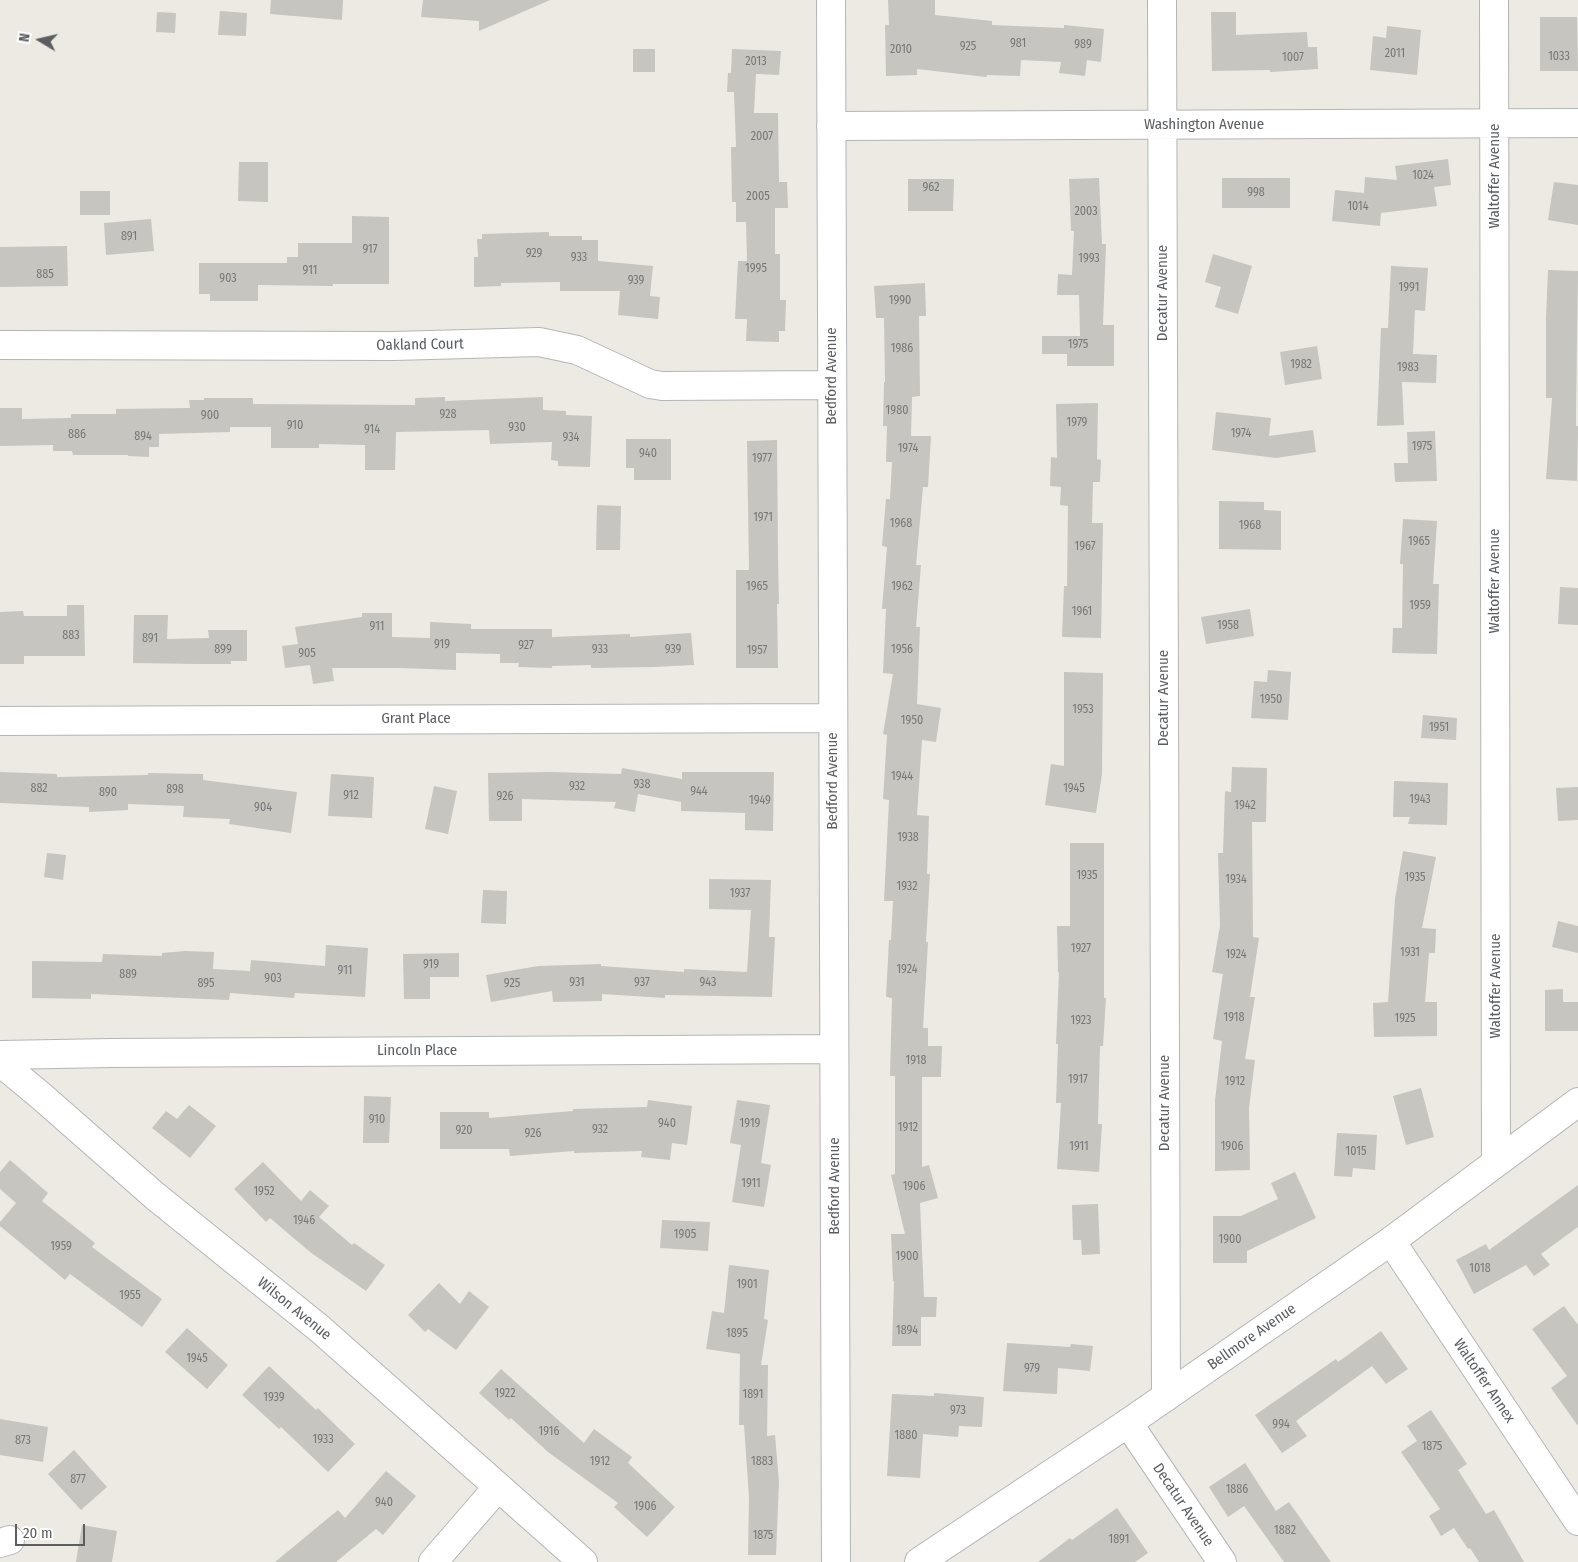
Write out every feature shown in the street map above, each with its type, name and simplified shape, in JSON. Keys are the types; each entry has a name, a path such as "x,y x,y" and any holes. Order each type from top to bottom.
{"street":[{"name":"Bedford Avenue","path":"831,0 836,1562"},
{"name":"Decatur Avenue","path":"1162,0 1166,1397"},
{"name":"Waltoffer Avenue","path":"1494,0 1496,1162"},
{"name":"Washington Avenue","path":"831,126 1578,123"},
{"name":"Oakland Court","path":"0,346 394,346 540,342 577,350 650,384 662,386 832,386"},
{"name":"Grant Place","path":"0,721 832,718"},
{"name":"Lincoln Place","path":"0,1055 121,1052 834,1048"},
{"name":"Wilson Avenue","path":"0,1062 155,1196 320,1329 583,1562"},
{"name":"Bellmore Avenue","path":"919,1562 1128,1423 1390,1241 1578,1102"},
{"name":"Waltoffer Annex","path":"1390,1241 1578,1520"},
{"name":"Decatur Avenue","path":"1128,1423 1222,1562"},
{"path":"433,1562 498,1487"}],"building":[{"path":"271,0 343,0 342,20 270,14"},
{"path":"423,0 550,0 479,31 479,21 421,17"},
{"path":"888,0 935,0 935,15 992,21 992,25 1064,28 1064,25 1104,29 1101,62 1087,60 1085,76 1059,73 1061,62 1021,60 1020,76 987,75 986,77 917,69 917,75 886,76 885,25 889,25"},
{"path":"220,11 247,13 246,36 218,35"},
{"path":"157,12 176,13 175,33 156,32"},
{"path":"1211,12 1236,12 1236,35 1307,32 1308,47 1317,47 1318,69 1270,72 1270,70 1212,71"},
{"path":"1540,17 1577,17 1578,71 1540,71"},
{"path":"1387,26 1421,30 1417,75 1370,70 1373,36 1386,38"},
{"path":"633,49 655,49 655,72 633,72"},
{"path":"732,49 781,51 779,75 756,74 754,113 778,113 779,182 787,182 788,208 775,208 775,254 780,254 780,300 786,300 785,331 779,331 779,342 746,341 747,319 735,319 738,261 747,261 746,222 736,222 736,202 732,202 731,147 736,147 734,92 727,92 728,73 731,73"},
{"path":"1448,159 1451,185 1434,187 1437,206 1381,213 1380,226 1332,221 1335,190 1364,193 1365,177 1397,180 1395,166"},
{"path":"239,162 268,162 268,202 238,201"},
{"path":"1099,178 1102,244 1106,244 1103,325 1114,325 1114,366 1067,366 1067,354 1042,354 1042,336 1080,336 1079,295 1057,295 1058,274 1072,275 1074,231 1071,231 1069,179"},
{"path":"1222,178 1290,178 1290,208 1222,208"},
{"path":"908,179 954,179 953,211 908,211"},
{"path":"1554,182 1578,185 1578,225 1548,220"},
{"path":"80,191 110,191 110,215 80,215"},
{"path":"352,216 389,217 389,284 333,284 333,286 258,285 258,301 210,301 210,294 199,294 199,263 287,263 287,257 298,257 298,243 352,243"},
{"path":"151,219 154,251 106,255 104,223"},
{"path":"549,232 549,236 582,236 582,240 598,240 598,261 653,266 650,296 660,297 658,319 618,315 620,291 560,291 560,282 501,283 501,286 474,287 474,257 478,257 477,239 482,239 482,234"},
{"path":"67,246 68,286 0,287 0,247"},
{"path":"1213,254 1252,266 1238,314 1215,307 1221,287 1205,282"},
{"path":"1391,266 1428,268 1425,311 1415,310 1413,354 1437,355 1436,383 1402,382 1404,425 1377,426 1381,328 1388,328"},
{"path":"1548,270 1578,271 1577,481 1546,479 1552,398 1546,398"},
{"path":"925,283 926,316 919,316 920,396 912,397 911,436 931,436 928,487 923,487 916,565 921,565 916,627 920,627 917,704 941,708 936,742 922,740 917,815 929,816 927,874 930,874 923,1028 928,1028 928,1046 942,1046 941,1077 922,1077 922,1167 929,1165 938,1198 920,1203 924,1297 937,1297 936,1317 921,1317 921,1346 892,1346 894,1281 891,1234 905,1234 891,1175 895,1174 895,1076 890,1076 892,998 886,997 893,901 884,901 889,800 883,799 887,735 883,734 893,674 883,673 886,609 882,609 887,547 882,546 886,499 890,499 892,462 886,462 887,426 883,426 885,382 884,318 876,318 874,286"},
{"path":"1317,346 1322,379 1285,385 1280,352"},
{"path":"445,397 445,401 543,397 543,410 566,411 566,415 592,416 590,467 558,466 558,461 551,460 552,442 490,444 489,430 396,432 395,470 365,470 365,445 319,444 319,448 271,448 271,427 230,427 230,432 159,434 159,447 149,447 149,457 73,455 72,451 53,451 53,445 0,446 0,408 22,408 22,419 71,418 71,414 116,414 116,409 190,408 189,400 204,400 204,398 253,398 253,404 415,405 415,398"},
{"path":"1098,403 1097,459 1101,460 1100,482 1093,482 1092,523 1103,523 1101,638 1062,637 1064,586 1067,586 1068,506 1060,505 1061,487 1050,486 1051,457 1057,458 1056,404"},
{"path":"1216,412 1271,418 1269,436 1313,430 1316,452 1276,458 1212,450"},
{"path":"1435,431 1437,481 1395,482 1394,463 1408,463 1407,432"},
{"path":"626,439 671,439 671,480 634,480 634,468 626,468"},
{"path":"777,440 778,668 736,668 736,570 749,570 747,441"},
{"path":"1219,501 1264,502 1264,510 1281,511 1281,550 1219,549"},
{"path":"597,505 621,506 620,550 596,550"},
{"path":"1403,519 1437,521 1433,584 1439,584 1437,654 1392,653 1393,628 1402,628 1403,564 1400,564"},
{"path":"1560,587 1578,588 1578,625 1558,624"},
{"path":"67,605 84,605 85,656 24,656 24,664 0,664 0,612 23,611 24,616 67,616"},
{"path":"1250,609 1254,636 1206,644 1201,617"},
{"path":"362,613 392,613 392,637 430,638 430,622 471,624 471,629 552,629 552,637 630,634 630,637 691,633 694,665 591,668 591,665 552,666 552,668 518,667 519,663 500,663 500,654 456,653 456,670 332,668 334,681 313,684 310,665 285,668 282,646 298,644 295,627 362,617"},
{"path":"134,615 168,615 167,639 209,638 208,630 247,630 247,661 231,661 231,664 133,663"},
{"path":"1268,670 1291,672 1288,720 1251,718 1254,681 1267,682"},
{"path":"1064,672 1103,673 1102,774 1096,813 1045,805 1051,764 1064,766"},
{"path":"1423,715 1457,718 1456,740 1421,738"},
{"path":"1232,767 1267,768 1266,822 1252,822 1253,937 1259,938 1250,997 1255,997 1245,1059 1255,1060 1249,1108 1250,1170 1215,1171 1215,1100 1222,1041 1213,1039 1223,974 1212,972 1220,926 1218,853 1223,853 1225,791 1231,792"},
{"path":"622,768 682,779 682,772 774,772 773,831 745,830 745,813 681,811 681,802 638,794 635,812 614,808 616,802 522,799 522,821 489,821 488,773 621,774"},
{"path":"0,772 57,774 57,777 148,775 148,773 203,774 203,780 297,792 291,833 229,824 230,819 183,817 184,806 128,804 128,810 89,812 89,807 0,803"},
{"path":"331,774 374,777 372,818 328,816"},
{"path":"1394,781 1448,783 1447,825 1408,824 1410,817 1393,817"},
{"path":"434,786 457,791 448,834 425,829"},
{"path":"1578,787 1578,820 1558,821 1556,788"},
{"path":"1070,843 1104,843 1104,998 1106,998 1103,1046 1100,1046 1098,1124 1102,1124 1099,1172 1057,1169 1061,1103 1056,1103 1059,972 1057,926 1070,926"},
{"path":"1403,851 1436,857 1422,928 1436,929 1435,953 1429,953 1425,1002 1437,1002 1437,1036 1374,1037 1373,1003 1388,1002 1395,899"},
{"path":"47,853 66,855 63,880 44,877"},
{"path":"709,879 771,880 769,937 775,937 772,997 665,995 665,998 602,994 602,1001 553,1002 552,991 491,1002 486,975 538,966 601,964 601,966 684,972 684,969 747,972 751,910 709,909"},
{"path":"483,890 507,891 506,924 481,923"},
{"path":"1558,921 1578,926 1578,953 1552,947"},
{"path":"326,945 368,948 365,997 295,993 294,998 230,993 229,1000 91,994 91,999 32,998 32,961 102,962 103,954 162,956 162,953 185,951 214,952 213,969 250,971 251,960 325,966"},
{"path":"459,953 459,977 430,977 430,999 404,999 403,954"},
{"path":"1563,989 1563,1002 1578,1002 1578,1031 1545,1031 1545,990"},
{"path":"1421,1088 1434,1137 1406,1145 1393,1096"},
{"path":"364,1096 391,1097 389,1143 363,1143"},
{"path":"648,1100 692,1106 687,1145 672,1143 670,1160 641,1157 642,1151 574,1153 574,1151 510,1156 509,1149 440,1149 440,1112 489,1112 489,1118 573,1111 573,1109 647,1107"},
{"path":"737,1100 770,1105 761,1163 771,1165 764,1207 732,1202 741,1145 730,1143"},
{"path":"189,1105 216,1126 190,1158 152,1128 166,1111 177,1119"},
{"path":"1337,1133 1377,1135 1375,1170 1353,1168 1352,1177 1334,1176"},
{"path":"10,1160 48,1193 42,1201 95,1243 92,1247 162,1299 142,1327 70,1274 65,1280 0,1226 0,1222 16,1203 0,1189 0,1172"},
{"path":"263,1162 301,1201 310,1190 329,1206 319,1217 352,1245 354,1243 385,1265 366,1291 310,1252 270,1218 266,1222 234,1189"},
{"path":"1295,1172 1316,1218 1247,1251 1247,1263 1213,1263 1213,1216 1241,1216 1278,1199 1271,1183"},
{"path":"1578,1185 1578,1227 1541,1254 1550,1265 1534,1276 1526,1265 1474,1294 1456,1260 1486,1244 1489,1250"},
{"path":"1098,1204 1100,1254 1082,1255 1081,1240 1073,1240 1072,1205"},
{"path":"662,1220 710,1222 708,1251 660,1248"},
{"path":"729,1265 769,1270 764,1319 768,1320 761,1365 768,1365 767,1436 775,1435 779,1482 776,1555 748,1555 749,1497 744,1425 739,1425 740,1354 706,1349 712,1311 724,1313"},
{"path":"439,1283 460,1304 469,1291 489,1307 456,1350 428,1329 425,1332 408,1315"},
{"path":"1564,1306 1578,1325 1578,1426 1551,1388 1567,1376 1532,1329"},
{"path":"187,1328 228,1365 207,1389 165,1352"},
{"path":"1381,1331 1408,1369 1386,1384 1372,1366 1296,1421 1307,1436 1282,1453 1255,1415 1336,1359 1338,1362"},
{"path":"1007,1343 1070,1347 1071,1344 1093,1346 1090,1371 1058,1368 1057,1394 1003,1391"},
{"path":"269,1366 316,1410 318,1408 355,1444 328,1472 281,1427 279,1429 242,1395"},
{"path":"501,1369 584,1443 594,1429 632,1457 628,1463 675,1507 647,1537 614,1507 618,1503 548,1452 511,1418 509,1420 479,1393"},
{"path":"934,1393 984,1397 982,1427 959,1426 958,1437 923,1434 920,1478 887,1476 892,1394 934,1396"},
{"path":"1431,1410 1467,1464 1458,1470 1486,1514 1494,1510 1524,1562 1479,1562 1454,1528 1441,1536 1429,1516 1440,1509 1401,1452 1417,1441 1407,1426"},
{"path":"0,1419 48,1427 43,1462 0,1455"},
{"path":"74,1450 107,1487 81,1510 48,1474"},
{"path":"1245,1463 1276,1511 1289,1502 1331,1562 1284,1562 1244,1506 1228,1517 1209,1487"},
{"path":"386,1471 416,1496 383,1535 376,1529 336,1562 275,1562 338,1510 345,1518"},
{"path":"1117,1508 1148,1553 1135,1562 1038,1562 1070,1538 1072,1540"},
{"path":"82,1525 117,1531 112,1562 76,1562"}]}
